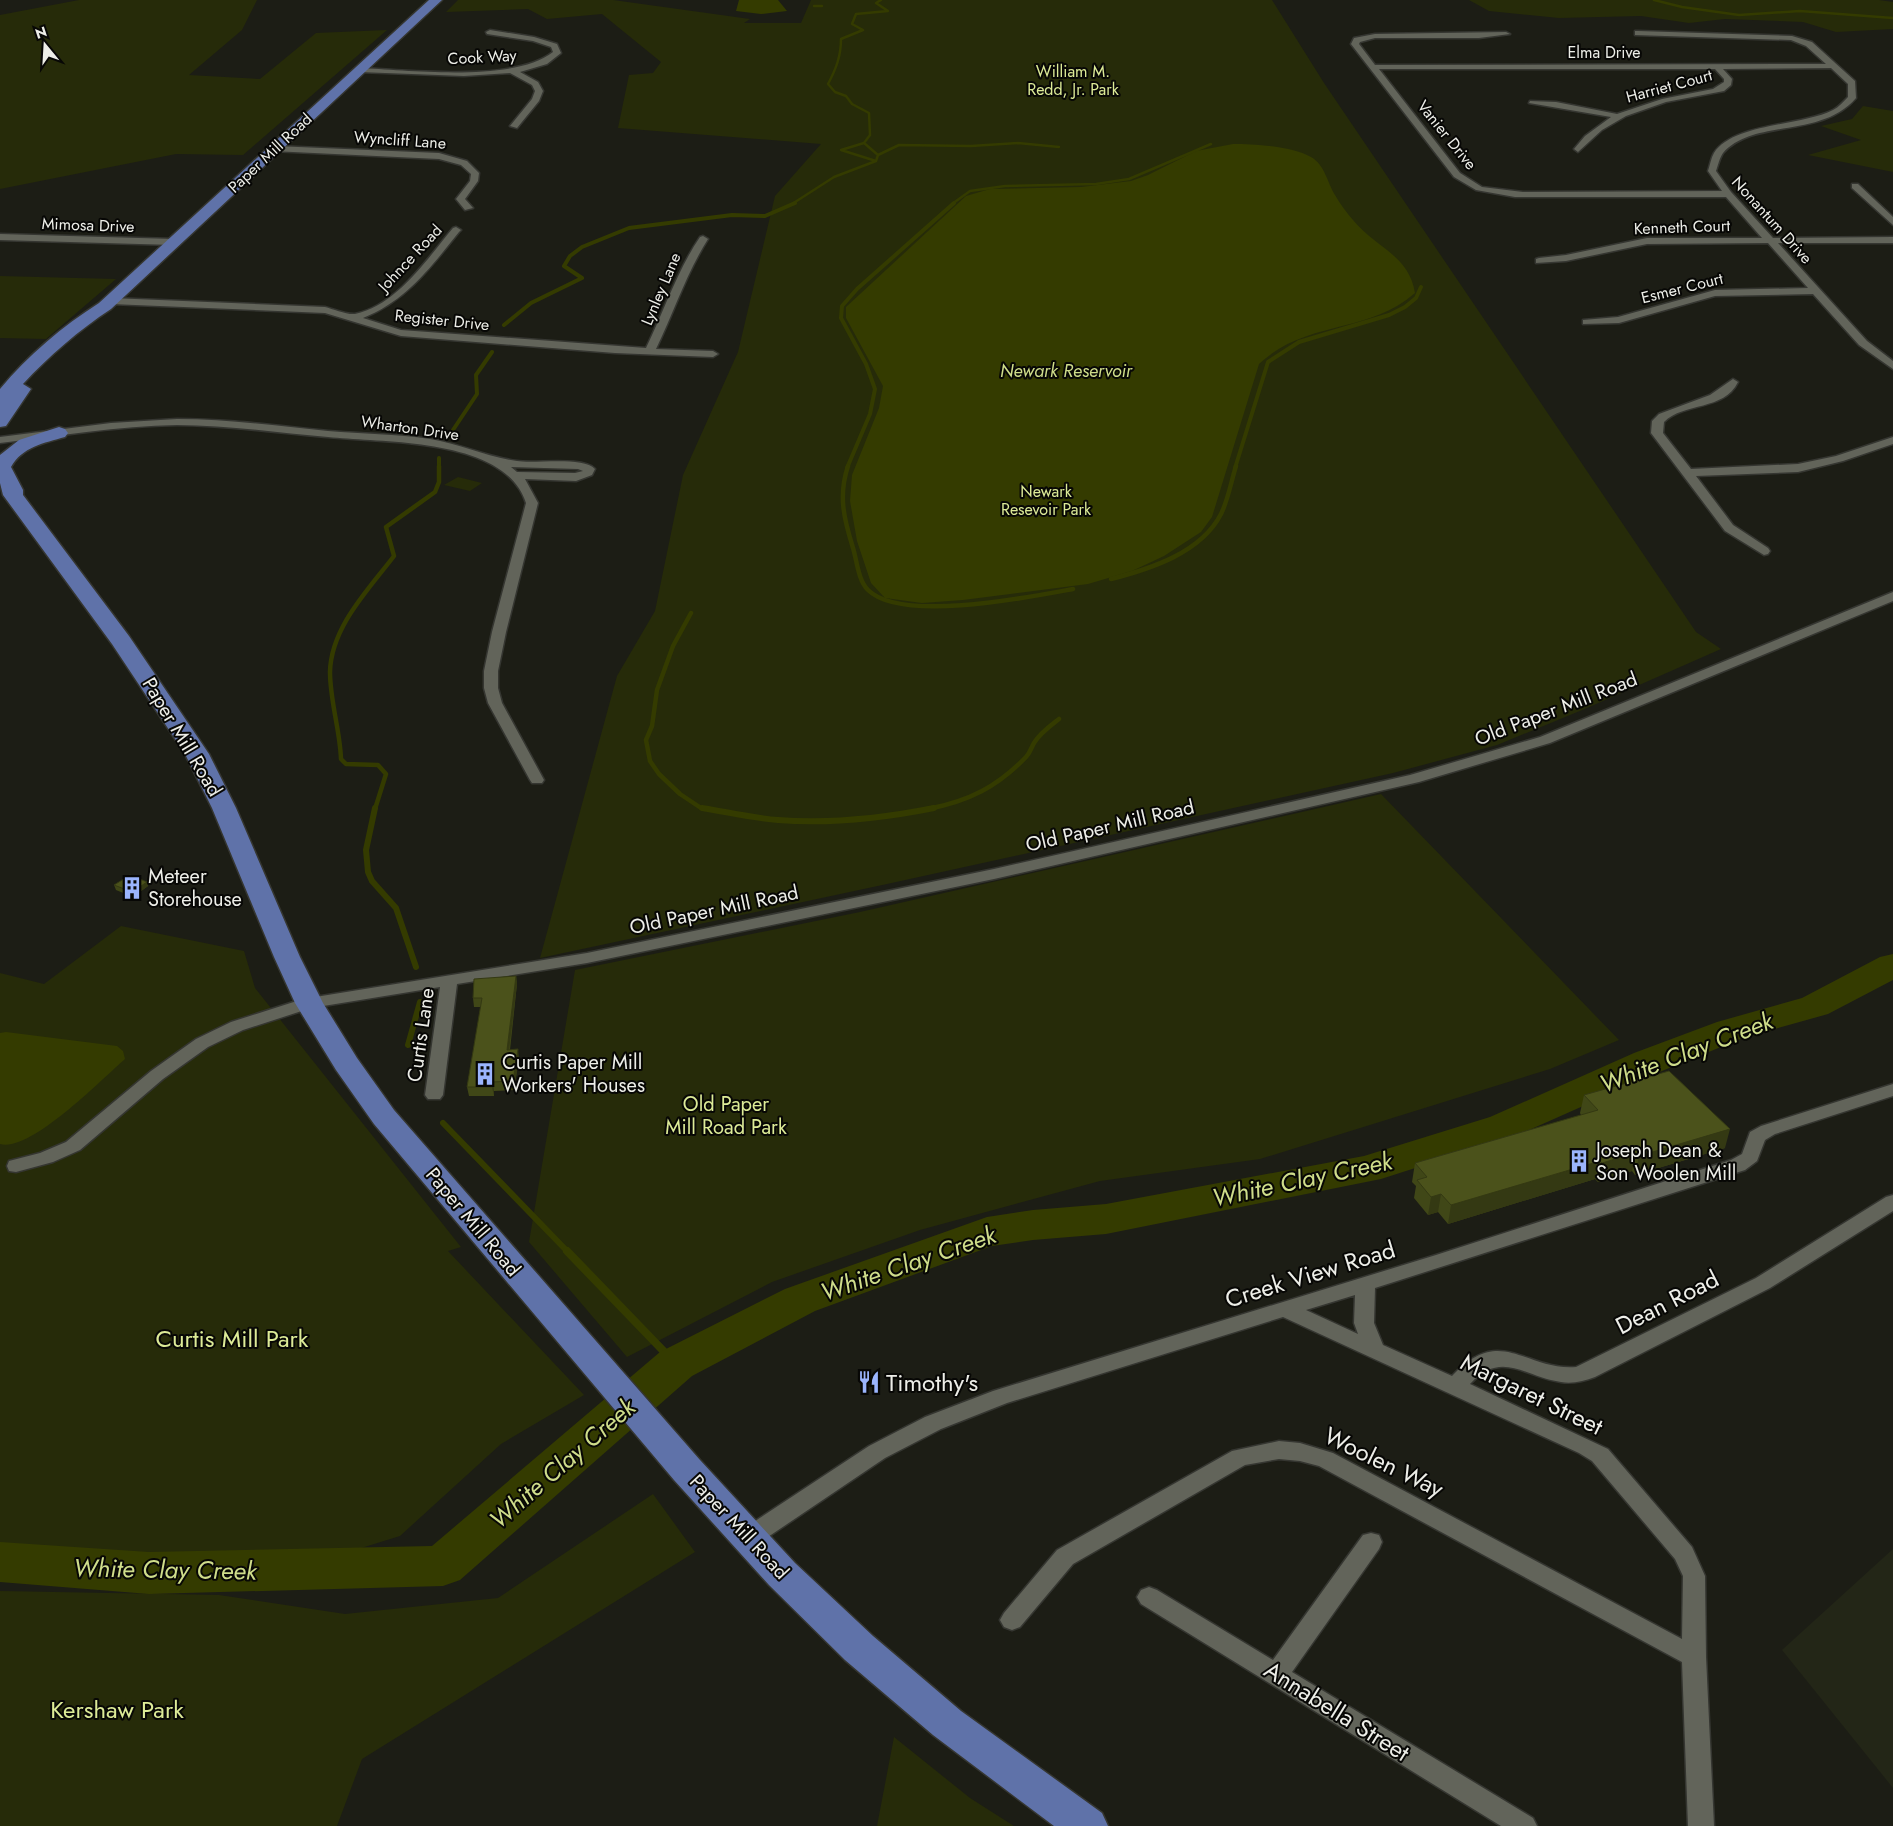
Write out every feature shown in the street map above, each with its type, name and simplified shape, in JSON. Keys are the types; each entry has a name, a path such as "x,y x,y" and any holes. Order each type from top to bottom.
{"main road":[{"name":"Paper Mill Road","path":"0,400 49,351 89,315 108,304 436,0"},
{"name":"Paper Mill Road","path":"0,421 20,390 101,315 108,304"},
{"path":"0,421 24,430 59,433"},
{"path":"0,467 7,455 18,447 59,433"},
{"name":"Paper Mill Road","path":"0,467 13,490 7,493 128,652 197,754 224,808 283,948 309,1003 346,1063 384,1117 687,1470 748,1538 822,1613 898,1682 986,1753 1087,1826"}],"street":[{"name":"Cook Way","path":"359,70 468,73 513,71 545,63 554,57 556,49 549,44 534,39 490,32"},
{"name":"Nonantum Drive","path":"1638,33 1666,36 1786,36 1806,42 1852,83 1853,93 1849,102 1840,110 1822,118 1750,135 1724,147 1714,158 1712,172 1728,194 1863,343 1893,366"},
{"name":"Vanier Drive","path":"1506,34 1479,36 1375,36 1357,40 1355,44 1460,179 1481,188 1523,195 1728,194"},
{"name":"Harriet Court","path":"1578,149 1589,135 1616,116 1659,102 1721,88 1728,83 1728,79 1717,66"},
{"name":"Elma Drive","path":"1374,67 1834,66"},
{"path":"513,71 535,84 539,92 514,126"},
{"path":"1534,102 1616,116"},
{"name":"Wyncliff Lane","path":"275,149 416,154 448,158 464,163 475,173 474,181 460,199 468,208"},
{"path":"1855,186 1893,222"},
{"name":"Johnce Road","path":"356,317 381,308 396,299 456,230"},
{"name":"Mimosa Drive","path":"0,237 174,242"},
{"name":"Lynley Lane","path":"649,352 670,310 686,266 703,239"},
{"name":"Kenneth Court","path":"1539,261 1572,258 1624,244 1647,241 1893,240"},
{"name":"Esmer Court","path":"1587,322 1619,320 1716,293 1816,291"},
{"name":"Register Drive","path":"108,304 309,308 356,317 376,327 401,333 649,352 713,354"},
{"path":"1732,382 1732,387 1728,392 1672,411 1658,421 1657,433 1729,528 1764,551"},
{"name":"Wharton Drive","path":"0,440 178,422 233,425 423,443 487,459 515,475 529,492 532,503 499,632 491,671 491,688 495,703 538,780"},
{"path":"1687,473 1798,468 1838,459 1893,440"},
{"path":"1878,446 1893,452"},
{"path":"487,459 519,465 579,466 589,470 588,473 576,477 515,475"},
{"name":"Old Paper Mill Road","path":"16,1166 46,1158 73,1146 157,1075 202,1043 237,1026 309,1003 572,961 985,876 1447,770 1545,740 1893,596"},
{"name":"Curtis Lane","path":"434,1095 449,980"},
{"name":"Creek View Road","path":"748,1538 877,1452 933,1423 1000,1397 1365,1284 1738,1165 1750,1157 1757,1136 1768,1130 1893,1090"},
{"name":"Dean Road","path":"1456,1386 1475,1367 1490,1359 1505,1358 1523,1361 1555,1373 1572,1375 1588,1371 1763,1283 1893,1202"},
{"path":"1365,1284 1364,1323 1374,1349"},
{"name":"Margaret Street","path":"1285,1309 1587,1447 1600,1455 1684,1554 1694,1576 1694,1657 1701,1826"},
{"name":"Woolen Way","path":"1012,1620 1065,1557 1094,1538 1240,1457 1279,1450 1300,1452 1325,1459 1694,1657"},
{"path":"1277,1674 1371,1542"},
{"name":"Annabella Street","path":"1150,1597 1524,1826"}],"shaded area":[{"path":"1893,1549 1893,1788 1782,1650"}],"green space":[{"path":"79,0 257,0 242,30 189,75 260,79 316,33 387,30 243,155 176,154 0,189 0,15"},
{"name":"Newark Resevoir Park","path":"458,0 613,0 750,19 744,23 801,23 811,0 1272,0 1324,83 1696,632 1721,649 1497,745 1393,773 540,958 617,676 655,611 683,475 738,352 775,196 821,144 618,128 629,75 653,73 661,62 602,14 547,19 528,9 446,12"},
{"path":"1469,0 1879,0 1893,2 1893,29 1836,32 1803,22 1725,19 1689,23 1641,16 1559,18 1489,11"},
{"path":"1863,106 1893,111 1893,172 1808,155 1861,140 1821,126 1852,119"},
{"path":"0,276 116,279 46,339 0,338"},
{"path":"458,477 482,483 470,491 444,485"},
{"name":"Old Paper Mill Road Park","path":"1381,794 1619,1040 1550,1069 1260,1159 1100,1181 920,1230 772,1282 627,1357 529,1242 575,970 860,912"},
{"name":"Curtis Mill Park","path":"121,926 244,951 255,988 461,1247 448,1251 584,1395 501,1444 400,1536 274,1575 0,1554 0,973 44,984"},
{"name":"Kershaw Park","path":"653,1494 695,1552 362,1759 337,1826 0,1826 0,1591 219,1595 345,1614 498,1598"},
{"path":"894,1737 970,1798 1014,1826 877,1826"}],"water":[{"path":"739,0 778,0 787,11 761,14 736,11"},
{"name":"Newark Reservoir","path":"1233,144 1284,148 1303,153 1316,160 1323,169 1332,190 1351,217 1362,230 1399,261 1406,270 1412,280 1415,293 1396,306 1377,315 1297,340 1278,350 1259,364 1212,517 1201,532 1164,556 1132,571 1088,584 963,600 922,603 885,598 871,583 857,541 850,501 852,475 879,408 883,386 846,318 846,307 966,196 990,189 1081,187 1131,181 1148,175 1196,151"},
{"path":"6,1032 117,1046 123,1051 125,1059 47,1126 13,1144 0,1144 0,1033"}],"building":[{"path":"130,875 147,882 132,892 114,885"},
{"path":"516,976 507,1050 518,1049 513,1081 493,1082 492,1087 467,1087 482,998 473,998 474,979"},
{"name":"Joseph Dean & Son Woolen Mill","path":"1669,1071 1730,1129 1639,1156 1636,1153 1602,1163 1600,1161 1451,1205 1441,1194 1431,1197 1417,1180 1427,1177 1415,1163 1598,1110 1584,1095"}],"waterway":[{"path":"864,143 870,135 869,113 852,104 846,96 835,92 828,84 838,62 841,39 863,30 852,24 856,14 888,11 876,3 881,0"},
{"path":"1654,0 1682,7 1739,15 1800,11 1893,18"},
{"path":"814,6 822,6"},
{"path":"864,143 878,155"},
{"path":"864,143 841,150 876,161"},
{"path":"878,155 899,145 971,146 1018,143 1059,147"},
{"path":"952,204 970,191 1005,186 1096,184 1129,179 1211,144"},
{"path":"876,161 878,155"},
{"path":"792,204 834,177 876,161"},
{"path":"504,325 531,303 582,278 564,266 570,256 582,247 629,228 732,215 765,216 795,203"},
{"path":"847,468 870,414 875,389 866,364 841,318 842,306 857,289 954,203"},
{"path":"1235,468 1268,362 1299,342 1389,315 1405,307 1416,298 1421,287"},
{"path":"449,436 477,394 476,375 492,352"},
{"path":"375,809 386,774 378,765 346,764 341,759 330,683 332,655 344,624 363,595 394,556 386,527 435,492 439,482 439,458"},
{"path":"848,466 843,487 843,507 858,570 868,590 885,600 908,605 967,605 998,602 1073,589"},
{"path":"1111,579 1158,564 1188,549 1201,539 1212,528 1221,514 1228,497 1236,466"},
{"path":"691,613 673,646 657,690 652,726 646,740 650,761 659,774 680,794 704,808"},
{"path":"928,809 957,802 993,785 1015,768 1026,757 1039,736 1059,719"},
{"path":"375,808 366,850 368,872 372,881 396,908 416,967"},
{"path":"704,808 710,809"},
{"path":"704,808 769,819 837,821 896,815 934,808"},
{"name":"White Clay Creek","path":"0,1562 149,1573 443,1566 676,1364 800,1300 987,1232 1033,1225 1106,1219 1367,1169 1504,1126 1648,1062 1730,1030 1815,1006 1893,965"},
{"path":"408,1045 420,1002"},
{"path":"443,1123 568,1252"},
{"path":"567,1251 676,1364"}],"place":[{"name":"Meteer Storehouse","path":"132,888"},
{"name":"Curtis Paper Mill Workers' Houses","path":"485,1074"},
{"name":"Joseph Dean & Son Woolen Mill","path":"1579,1161"},
{"name":"Timothy's","path":"869,1382"}],"park label":[{"name":"William M. Redd, Jr. Park","path":"1073,80"}]}
